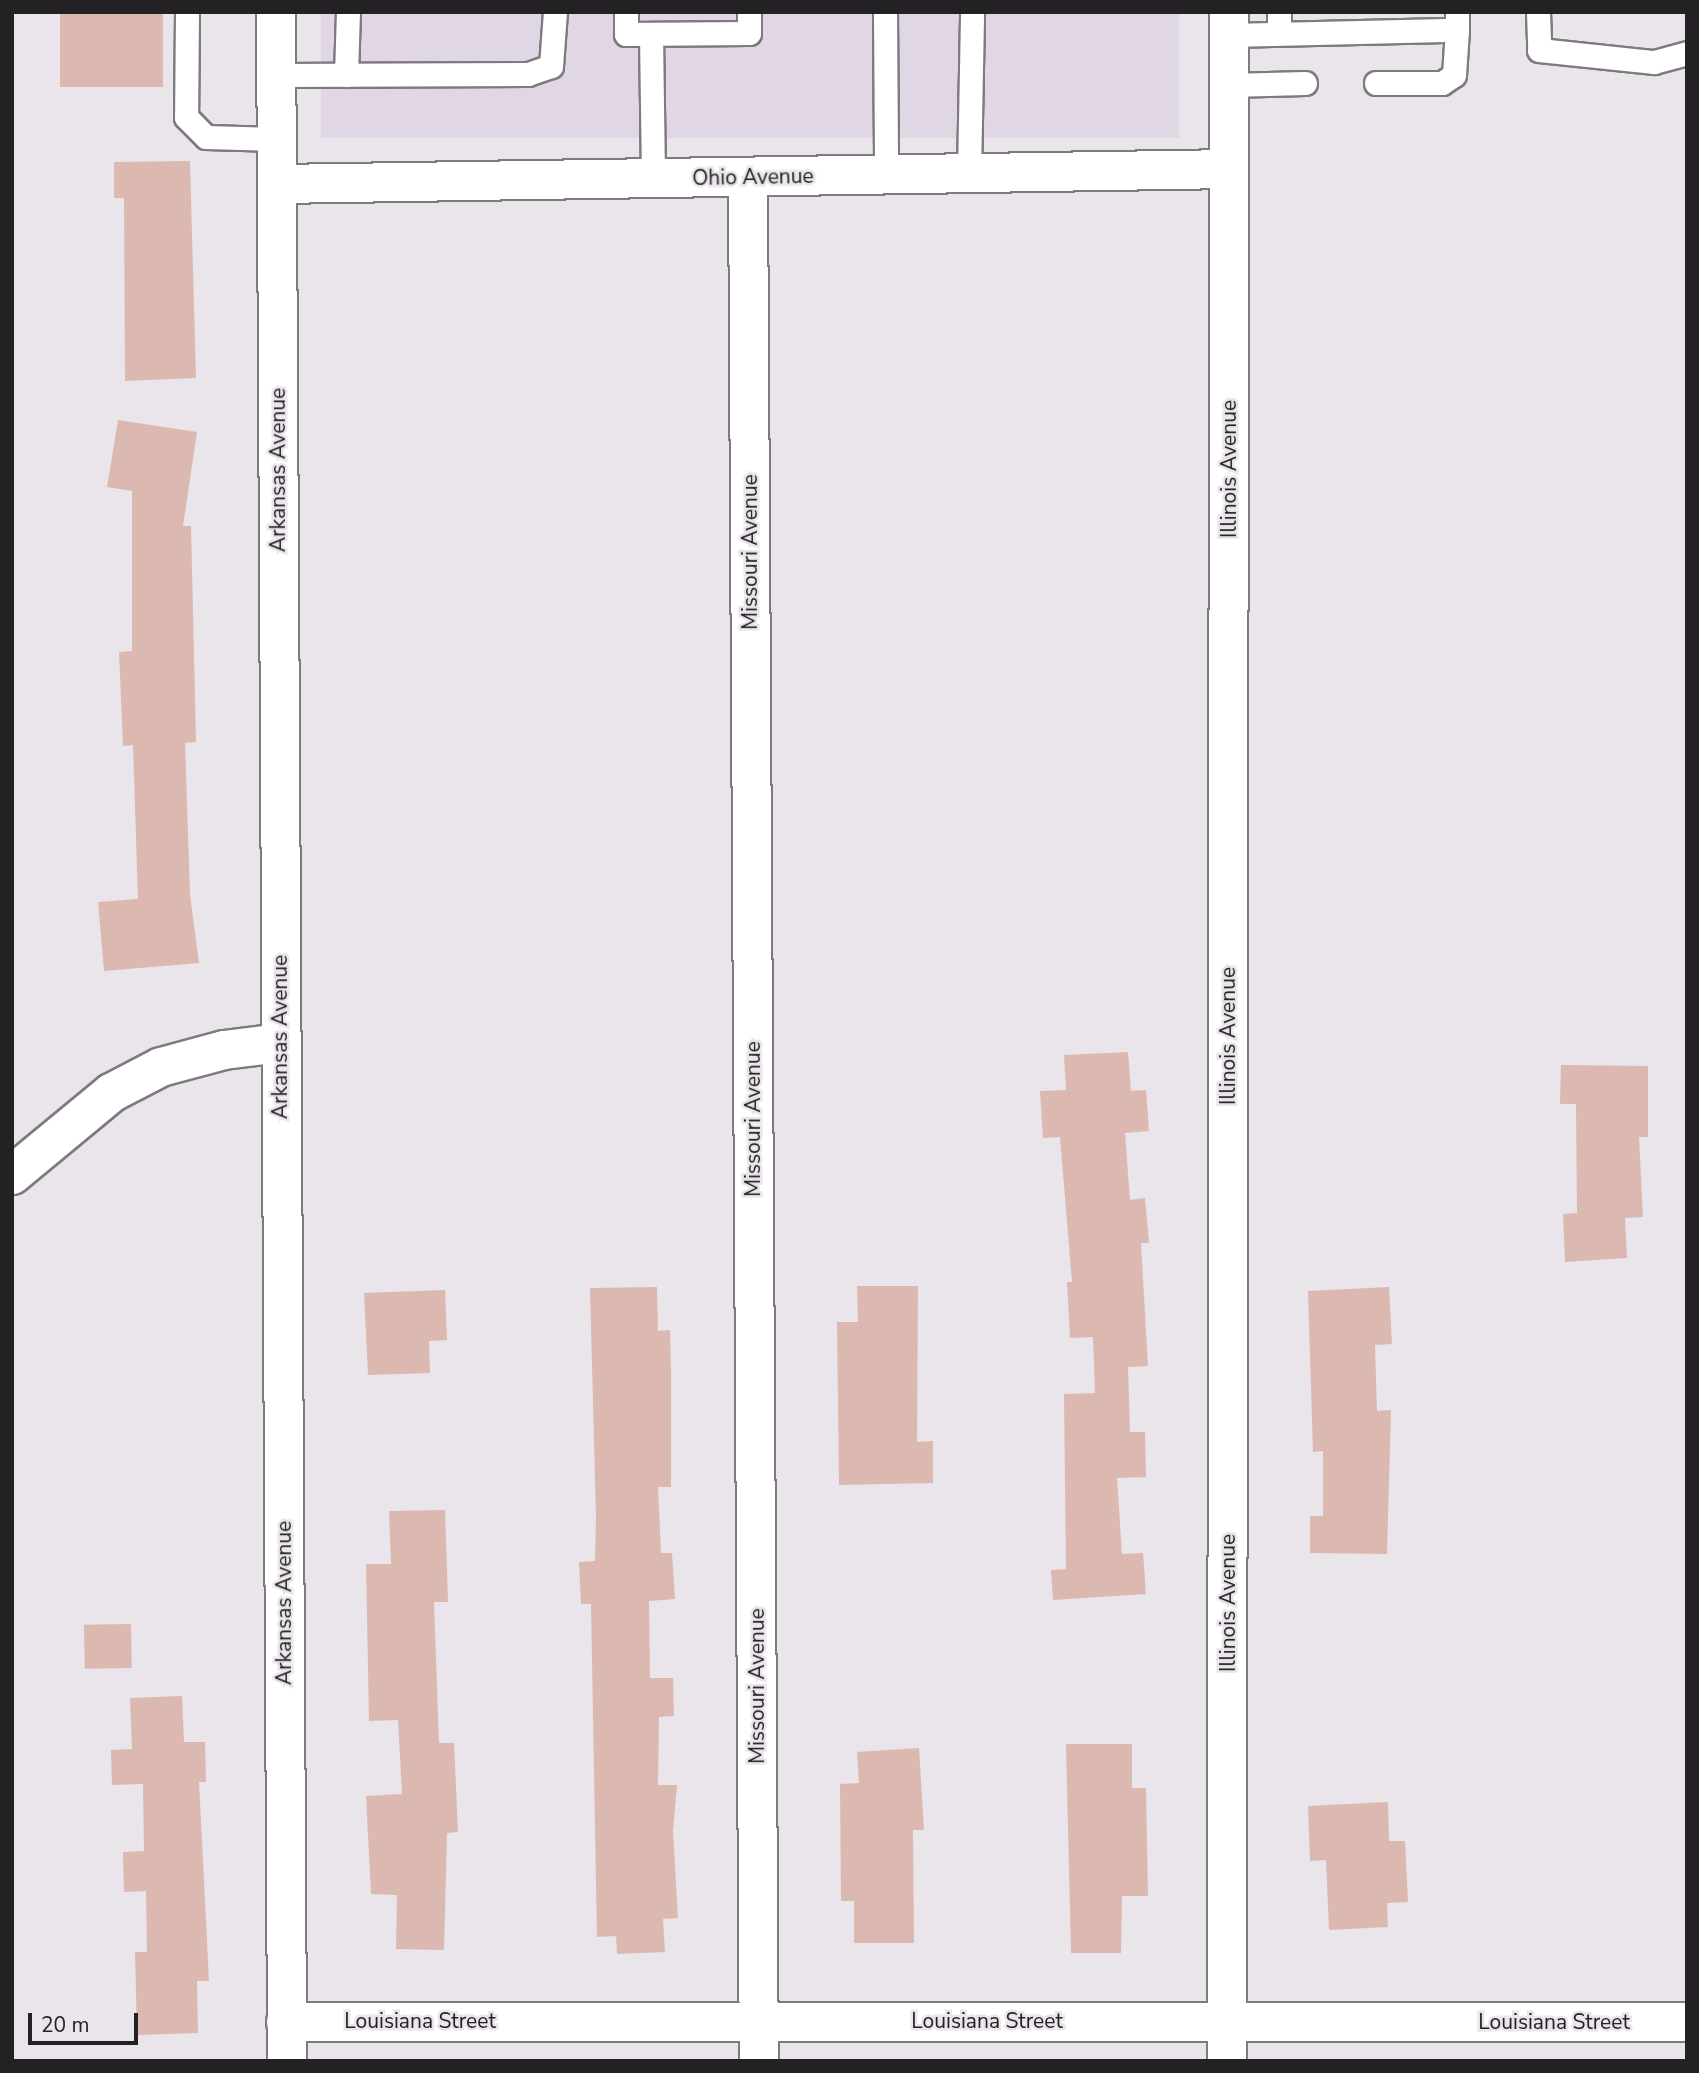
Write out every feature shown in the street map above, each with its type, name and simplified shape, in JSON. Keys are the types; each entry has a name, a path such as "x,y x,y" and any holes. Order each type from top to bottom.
{"street":[{"name":"Arkansas Avenue","path":"276,12 287,2061"},
{"name":"Illinois Avenue","path":"1227,2061 1229,23"},
{"name":"Ohio Avenue","path":"278,184 1229,169"},
{"name":"Missouri Avenue","path":"748,177 759,2061"},
{"path":"12,1175 111,1093 161,1067 224,1050 280,1043"},
{"name":"Louisiana Street","path":"286,2022 759,2019 1687,2022"}],"lane":[{"path":"187,12 186,117 206,137 278,139"},
{"path":"346,75 348,12"},
{"path":"277,75 528,74 551,66 555,12"},
{"path":"626,12 625,34 749,33 749,12"},
{"path":"885,12 886,174"},
{"path":"969,173 972,12"},
{"path":"1538,12 1539,50 1654,62 1687,53"},
{"path":"1229,23 1457,21 1454,75 1424,85 1376,83"},
{"path":"651,34 653,178"},
{"path":"1229,85 1305,83"}],"shaded area":[{"path":"321,12 1179,12 1179,138 321,138"}],"building":[{"path":"60,12 163,12 163,87 60,87"},
{"path":"190,161 196,378 125,381 124,198 114,198 114,162"},
{"path":"118,420 197,432 183,526 191,526 196,742 185,743 190,895 199,963 104,971 98,902 138,899 133,745 123,746 119,652 132,651 132,491 107,487"},
{"path":"1128,1052 1131,1091 1146,1090 1149,1131 1125,1133 1130,1200 1145,1198 1149,1243 1141,1243 1148,1366 1128,1367 1130,1432 1145,1432 1146,1477 1117,1478 1122,1554 1143,1553 1146,1594 1053,1600 1051,1570 1066,1569 1064,1394 1095,1393 1093,1337 1070,1338 1067,1282 1072,1282 1060,1137 1043,1138 1040,1091 1066,1090 1064,1055"},
{"path":"1561,1065 1648,1066 1648,1137 1639,1137 1643,1217 1625,1218 1627,1258 1565,1262 1563,1214 1577,1213 1576,1104 1560,1104"},
{"path":"857,1286 918,1286 917,1442 933,1441 933,1483 839,1485 837,1322 858,1322"},
{"path":"657,1287 658,1331 670,1330 671,1370 671,1487 658,1487 661,1553 672,1553 675,1599 649,1601 650,1678 673,1678 674,1716 659,1717 658,1785 677,1785 673,1831 678,1918 663,1919 665,1952 617,1954 616,1936 597,1937 591,1604 581,1604 579,1562 595,1561 590,1288"},
{"path":"1389,1287 1392,1344 1375,1345 1377,1411 1391,1410 1387,1554 1310,1553 1310,1516 1323,1516 1323,1451 1313,1452 1308,1291"},
{"path":"445,1290 447,1340 429,1341 430,1373 368,1375 364,1293"},
{"path":"445,1510 448,1602 434,1602 439,1743 454,1743 458,1832 447,1833 444,1950 396,1949 397,1895 371,1894 366,1796 402,1794 398,1720 369,1721 366,1564 391,1564 389,1511"},
{"path":"131,1624 132,1668 85,1669 84,1625"},
{"path":"182,1696 184,1742 205,1742 206,1782 199,1782 209,1981 197,1981 198,2033 137,2035 135,1952 147,1952 146,1891 124,1892 123,1852 144,1851 143,1784 112,1785 111,1750 132,1749 130,1698"},
{"path":"1066,1744 1132,1744 1132,1788 1146,1788 1148,1896 1122,1896 1121,1953 1071,1953"},
{"path":"919,1748 924,1830 913,1830 914,1943 854,1943 854,1901 841,1901 840,1784 859,1783 857,1752"},
{"path":"1388,1802 1389,1841 1405,1841 1408,1902 1387,1903 1388,1927 1329,1930 1326,1860 1310,1861 1308,1806"}]}
